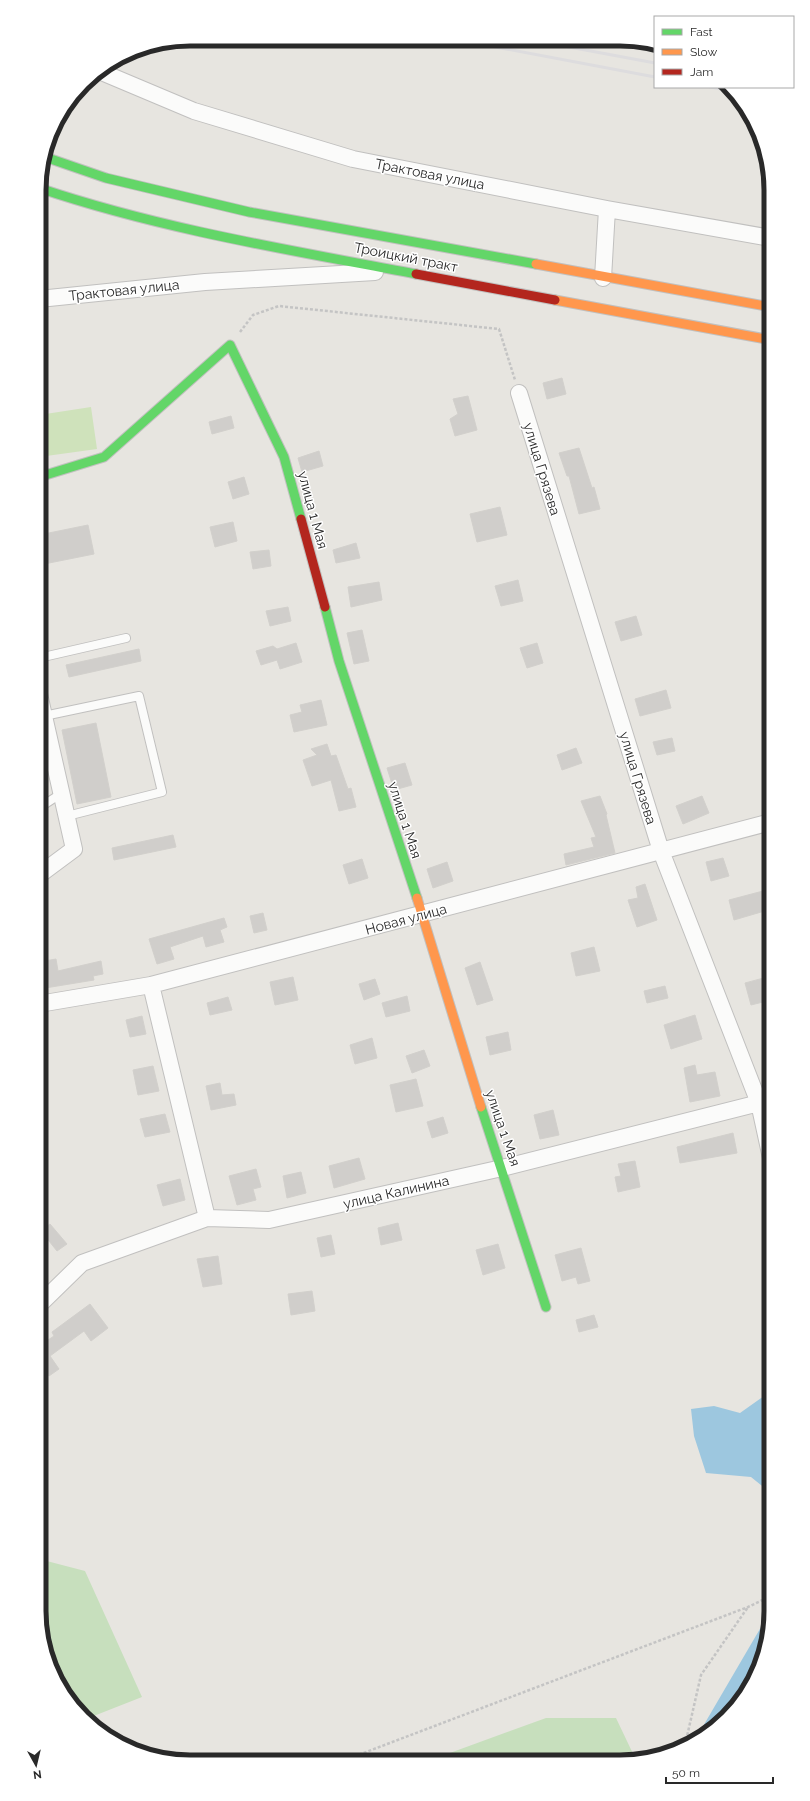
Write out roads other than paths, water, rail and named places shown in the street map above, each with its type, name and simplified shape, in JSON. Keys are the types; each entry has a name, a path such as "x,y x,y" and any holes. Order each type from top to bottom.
{"main road":[{"name":"Троицкий тракт","path":"50,159 106,178 249,212 603,278 764,306"},
{"name":"Троицкий тракт","path":"46,190 95,207 241,241 764,339"},
{"name":"улица 1 Мая","path":"46,475 104,457 230,345 284,457 340,662 422,915 471,1078 502,1168 546,1307"}],"street":[{"name":"Трактовая улица","path":"105,74 194,111 353,159 608,209 764,237"},
{"path":"603,278 608,209"},
{"name":"Трактовая улица","path":"46,298 205,282 400,270"},
{"name":"улица Грязева","path":"519,393 660,851 764,1099"},
{"path":"46,725 74,849 46,870"},
{"name":"Новая улица","path":"46,1003 151,985 422,915 764,824"},
{"path":"151,985 207,1218"},
{"name":"улица Калинина","path":"46,1298 82,1263 207,1218 269,1220 502,1168 764,1101"}],"lane":[{"path":"46,656 126,638"},
{"path":"46,716 139,696 162,792 67,816"},
{"path":"46,803 62,793"}],"water":[{"path":"764,1396 764,1487 751,1477 706,1473 694,1436 691,1409 714,1406 740,1413"},
{"path":"764,1622 759,1649 745,1683 722,1713 702,1730"}],"railway":[{"path":"491,46 654,77"},
{"path":"564,46 654,63"},
{"path":"716,88 723,89"}]}
